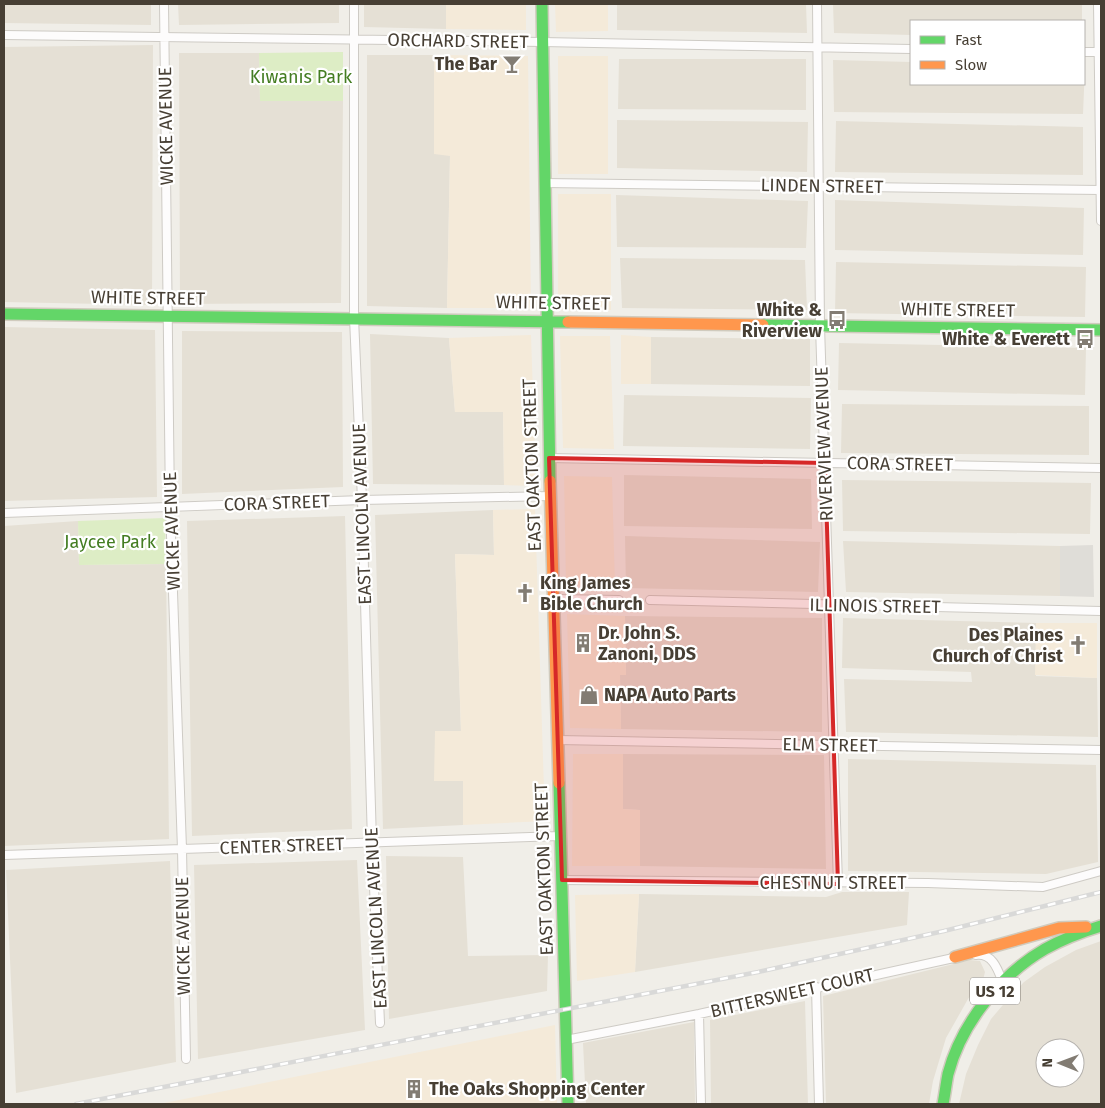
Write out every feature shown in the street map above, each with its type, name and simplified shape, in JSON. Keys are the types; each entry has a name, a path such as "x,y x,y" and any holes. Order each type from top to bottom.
{"main road":[{"name":"EAST OAKTON STREET","path":"542,4 549,458 568,1104"},
{"name":"WHITE STREET","path":"4,314 1101,330"},
{"path":"955,957 1059,928 1100,926"},
{"name":"US 12","path":"944,1104 949,1071 965,1031 977,1012 1003,983 1029,959 1071,936 1100,926"}],"street":[{"name":"WICKE AVENUE","path":"164,4 170,507 182,849 186,1059"},
{"name":"EAST LINCOLN AVENUE","path":"354,4 354,318 380,1023"},
{"name":"RIVERVIEW AVENUE","path":"817,4 820,326 838,884"},
{"path":"1098,4 1101,221"},
{"name":"ORCHARD STREET","path":"4,35 910,49"},
{"path":"1085,52 1100,52"},
{"name":"LINDEN STREET","path":"544,183 1101,190"},
{"name":"CORA STREET","path":"549,458 1101,468"},
{"name":"CORA STREET","path":"4,513 362,500 550,496"},
{"path":"554,599 619,600"},
{"name":"ILLINOIS STREET","path":"650,600 1101,611"},
{"name":"ELM STREET","path":"558,740 1101,750"},
{"name":"CENTER STREET","path":"4,855 560,836"},
{"name":"CHESTNUT STREET","path":"562,880 838,884 928,883 1043,887 1101,871"},
{"name":"BITTERSWEET COURT","path":"566,1040 699,1014 955,957 986,955 996,965 1003,983"},
{"path":"816,987 819,1104"},
{"path":"699,1014 701,1104"}],"highlighted area":[{"path":"549,458 825,463 838,884 562,880"}],"shaded area":[{"path":"4,4 151,4 151,25 4,23"},
{"path":"178,4 339,4 339,23 179,25"},
{"path":"364,4 446,4 446,29 364,27"},
{"path":"446,4 526,4 526,30 446,29"},
{"path":"555,4 608,4 608,31 556,32"},
{"path":"617,4 806,4 807,33 617,30"},
{"path":"833,4 1082,4 1082,20 910,20 910,35 834,33"},
{"path":"153,45 152,305 4,302 4,47"},
{"path":"179,53 259,53 260,101 343,101 341,303 180,304"},
{"path":"367,55 434,55 434,153 450,155 447,308 367,306"},
{"path":"434,55 528,56 531,308 447,308 450,156 434,154"},
{"path":"558,56 608,56 608,174 558,174"},
{"path":"619,59 806,59 806,110 618,109"},
{"path":"833,60 910,62 910,85 1084,85 1083,114 834,112"},
{"path":"617,120 808,122 807,172 617,168"},
{"path":"836,121 1083,127 1083,175 835,172"},
{"path":"558,194 611,194 611,310 558,310"},
{"path":"616,195 808,201 806,248 617,247"},
{"path":"835,200 1084,208 1083,255 835,250"},
{"path":"620,258 805,260 807,310 622,308"},
{"path":"836,262 1086,267 1085,317 835,313"},
{"path":"4,327 155,330 157,497 4,501"},
{"path":"182,331 342,332 343,487 182,494"},
{"path":"370,334 449,338 455,412 503,411 504,485 373,484"},
{"path":"531,335 536,486 504,485 503,412 455,412 449,338"},
{"path":"621,335 651,337 651,384 621,384"},
{"path":"560,336 610,336 614,449 563,448"},
{"path":"651,337 810,339 810,386 651,384"},
{"path":"839,343 1086,348 1085,395 838,390"},
{"path":"624,395 811,398 810,449 623,446"},
{"path":"842,404 1089,406 1089,455 841,453"},
{"path":"624,475 811,479 812,529 624,526"},
{"path":"564,476 612,477 615,587 566,585"},
{"path":"842,480 1091,483 1090,534 843,531"},
{"path":"535,509 545,821 463,825 463,781 434,781 435,731 461,731 455,554 494,555 493,510"},
{"path":"493,510 494,555 455,554 461,732 435,731 435,781 463,781 463,825 383,829 375,515"},
{"path":"345,516 352,829 192,836 187,521"},
{"path":"78,521 79,565 166,564 169,839 4,846 4,526"},
{"path":"625,536 820,542 818,592 626,588"},
{"path":"843,541 1060,546 1060,596 846,592"},
{"path":"1093,545 1094,597 1060,596 1060,546"},
{"path":"567,614 625,616 626,675 620,675 621,729 570,728"},
{"path":"625,616 822,618 822,732 621,729 620,675 626,674"},
{"path":"843,618 1036,623 1036,676 1097,678 1098,737 846,732 844,679 972,682 971,672 842,668"},
{"path":"1036,623 1097,623 1097,678 1035,675"},
{"path":"573,754 623,754 623,809 640,810 640,866 572,866"},
{"path":"623,754 824,755 826,869 640,866 640,810 623,809"},
{"path":"848,759 1096,765 1098,862 1046,874 848,871"},
{"path":"386,856 463,857 468,956 548,955 547,991 389,1019"},
{"path":"357,860 365,1030 198,1059 194,865"},
{"path":"170,861 176,1062 16,1093 6,870"},
{"path":"842,892 909,892 907,925 635,972 639,894 826,897"},
{"path":"639,894 635,972 577,981 575,895"},
{"path":"1101,941 1101,1104 959,1104 966,1074 991,1019 1024,982 1045,967 1076,950"},
{"path":"970,960 980,961 985,972 983,980 968,999 946,1038 933,1081 929,1104 826,1104 823,996"},
{"path":"805,1001 808,1104 711,1104 710,1020"},
{"path":"694,1022 695,1104 586,1104 583,1043"},
{"name":"The Oaks Shopping Center","path":"555,1025 557,1104 159,1104"}],"green space":[{"name":"Kiwanis Park","path":"343,52 343,101 260,101 259,53"},
{"name":"Jaycee Park","path":"165,518 166,564 79,565 78,521"}],"railway":[{"path":"76,1104 758,972 944,931 1101,892"}],"traffic: fast":[{"path":"542,4 550,481"},
{"path":"4,314 568,322"},
{"path":"763,325 1101,330"},
{"path":"559,783 568,1104"},
{"path":"943,1104 948,1074 954,1055 962,1037 984,1002 1013,972 1028,960 1059,942 1101,926"}],"traffic: slow":[{"path":"568,322 763,325"},
{"path":"550,481 559,783"},
{"path":"955,957 1059,928 1086,927"}],"place":[{"name":"The Bar","path":"512,64"},
{"name":"White & Riverview","path":"837,320"},
{"name":"White & Everett","path":"1085,339"},
{"name":"King James Bible Church","path":"525,593"},
{"name":"Dr. John S. Zanoni, DDS","path":"583,643"},
{"name":"Des Plaines Church of Christ","path":"1078,645"},
{"name":"NAPA Auto Parts","path":"589,695"},
{"name":"The Oaks Shopping Center","path":"414,1089"}]}
